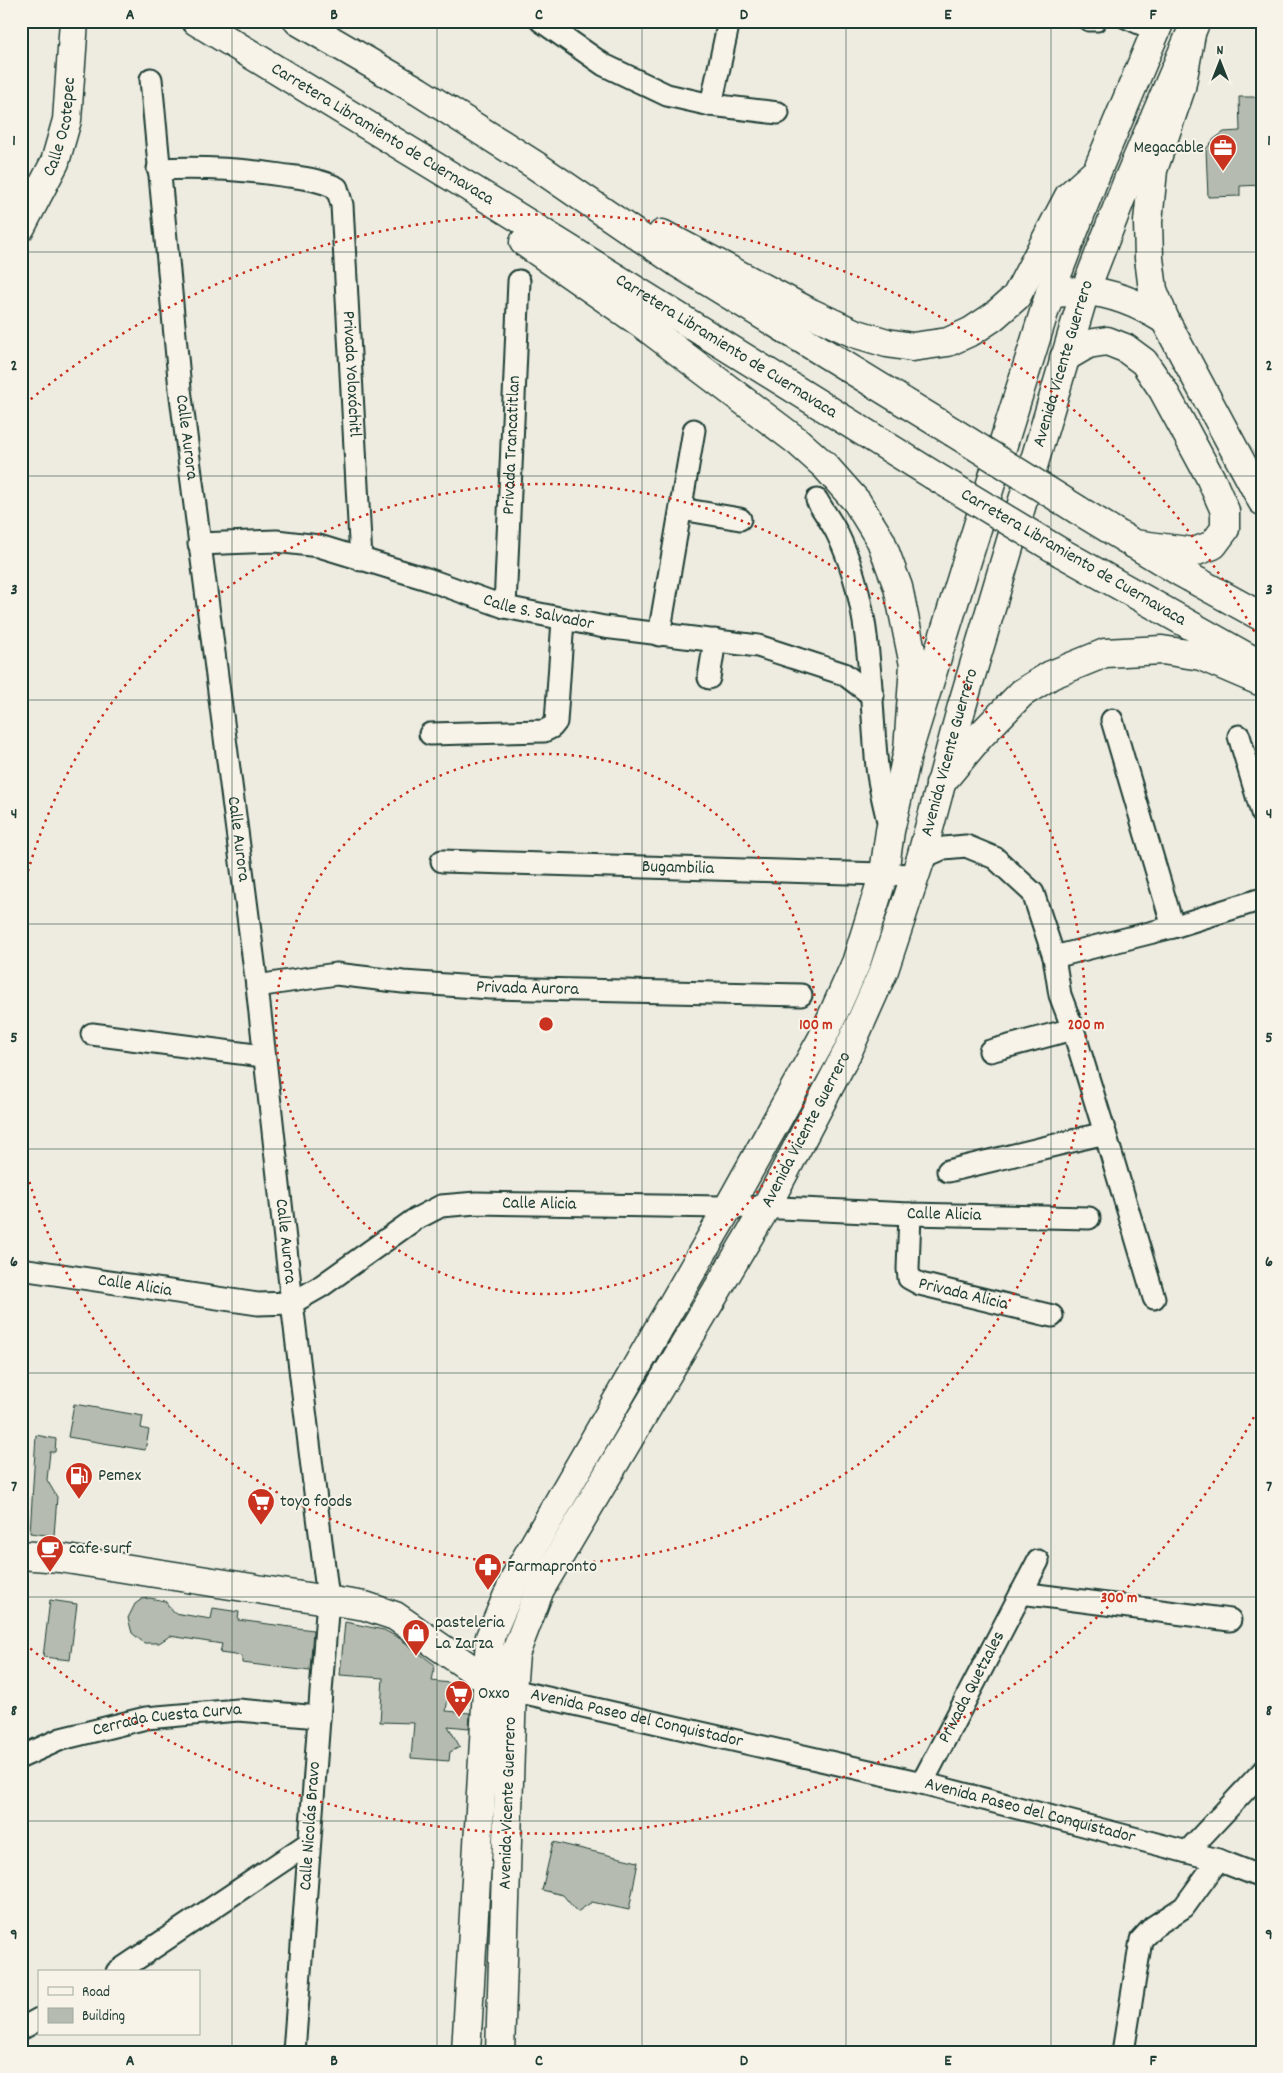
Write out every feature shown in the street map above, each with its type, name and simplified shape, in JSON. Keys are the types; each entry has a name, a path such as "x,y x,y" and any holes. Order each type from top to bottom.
{"main road":[{"name":"Calle Ocotepec","path":"21,227 55,162 67,120 74,21"},
{"name":"Carretera Libramiento de Cuernavaca","path":"196,21 1062,553 1262,665"},
{"path":"298,21 418,90 535,165 678,263 1134,544 1262,617"},
{"name":"Avenida Vicente Guerrero","path":"466,2052 486,1679 490,1637 516,1576 728,1208 822,1039 856,963 884,873 890,831 908,752 1050,293 1097,171 1157,28"},
{"path":"1193,28 1181,88 1153,170 1149,258 1153,290 1165,320 1262,501"},
{"name":"Avenida Vicente Guerrero","path":"500,2052 512,1690 515,1654 540,1589 765,1209 848,1051 884,970 918,866 962,706 1085,291 1128,180 1193,28"},
{"path":"418,157 470,205 642,324 798,441 825,466 857,502 880,541 898,587 914,665 908,752"},
{"path":"535,165 811,314 854,333 887,343 912,347 948,342 972,331 993,317 1016,297 1069,196 1097,171"},
{"path":"1050,293 1085,291 1146,308 1165,320"},
{"path":"1064,358 1088,344 1106,341 1125,348 1144,362 1163,390 1181,423 1225,511 1225,529 1213,545 1194,552 1134,544"},
{"path":"940,784 980,736 1022,694 1051,675 1104,654 1162,650 1202,656 1262,682"},
{"path":"925,694 962,706"},
{"name":"Avenida Paseo del Conquistador","path":"21,1555 60,1558 365,1606 395,1616 486,1679 512,1690"}],"street":[{"path":"541,21 604,64 667,95 711,105 778,113"},
{"path":"711,105 729,21"},
{"name":"Calle Aurora","path":"151,79 180,389 257,986 263,1056 328,1599"},
{"name":"Privada Yoloxóchitl","path":"158,169 191,167 264,173 322,180 337,188 342,205 361,560"},
{"name":"Privada Trancatitlan","path":"505,608 519,281"},
{"path":"659,635 694,430"},
{"path":"816,500 837,532 864,612 873,696 877,768 890,831"},
{"path":"681,510 740,519"},
{"name":"Calle S. Salvador","path":"199,544 276,541 319,546 426,579 505,608 563,620 659,635 758,646 844,674 873,696"},
{"path":"430,734 544,730 552,727 556,722 563,620"},
{"path":"709,678 715,640"},
{"path":"1112,720 1173,927"},
{"path":"1239,736 1261,810"},
{"path":"918,866 944,848 966,846 995,858 1034,893 1054,957 1060,995 1073,1029 1154,1298"},
{"name":"Bugambilia","path":"442,860 884,873 918,866"},
{"path":"1054,957 1173,927 1262,899"},
{"name":"Privada Aurora","path":"257,986 336,974 403,982 490,988 801,995"},
{"path":"990,1050 1073,1029"},
{"path":"92,1034 263,1056"},
{"path":"948,1171 1105,1133"},
{"name":"Calle Alicia","path":"21,1269 258,1304 292,1303 320,1288 414,1220 441,1206 476,1203 1089,1218"},
{"name":"Privada Alicia","path":"910,1214 909,1278 920,1284 1052,1316"},
{"name":"Privada Quetzales","path":"922,1783 1038,1561"},
{"path":"1021,1593 1230,1620"},
{"name":"Calle Nicolás Bravo","path":"294,2052 328,1599"},
{"name":"Avenida Paseo del Conquistador","path":"512,1690 922,1783 1218,1860 1262,1877"},
{"name":"Cerrada Cuesta Curva","path":"21,1757 61,1739 146,1718 238,1710 319,1717"},
{"path":"1187,1852 1262,1772"},
{"path":"120,1970 309,1843"},
{"path":"1123,2052 1142,1940 1152,1927 1184,1908 1218,1860"},
{"path":"21,2029 38,2020"}],"lane":[{"path":"1082,21 1088,25 1098,24 1101,21"},
{"path":"1122,21 1157,28"}],"building":[{"path":"1239,97 1262,97 1262,185 1240,186 1240,196 1208,197 1206,149 1214,139 1224,132 1240,131"},
{"path":"74,1404 143,1416 141,1428 149,1430 145,1450 68,1437"},
{"path":"36,1435 56,1439 55,1452 50,1452 47,1480 57,1497 54,1536 30,1533"},
{"path":"150,1598 165,1601 174,1613 211,1619 213,1608 239,1612 238,1620 313,1630 310,1671 242,1663 242,1656 220,1653 222,1644 170,1636 159,1643 144,1643 132,1633 128,1618 135,1604 142,1599"},
{"path":"50,1600 77,1604 70,1660 43,1657"},
{"path":"345,1622 384,1630 399,1638 435,1665 432,1681 450,1683 446,1711 470,1713 469,1728 448,1726 460,1747 450,1752 449,1761 411,1758 414,1723 380,1722 383,1678 340,1675"},
{"path":"553,1842 638,1862 629,1910 592,1902 577,1912 563,1895 542,1890"}],"place":[{"name":"Megacable","path":"1223,172"},
{"name":"Pemex","path":"79,1500"},
{"name":"toyo foods","path":"261,1526"},
{"name":"cafe surf","path":"50,1573"},
{"name":"Farmapronto","path":"488,1591"},
{"name":"pasteleria La Zarza","path":"416,1657"},
{"name":"Oxxo","path":"459,1718"}]}
